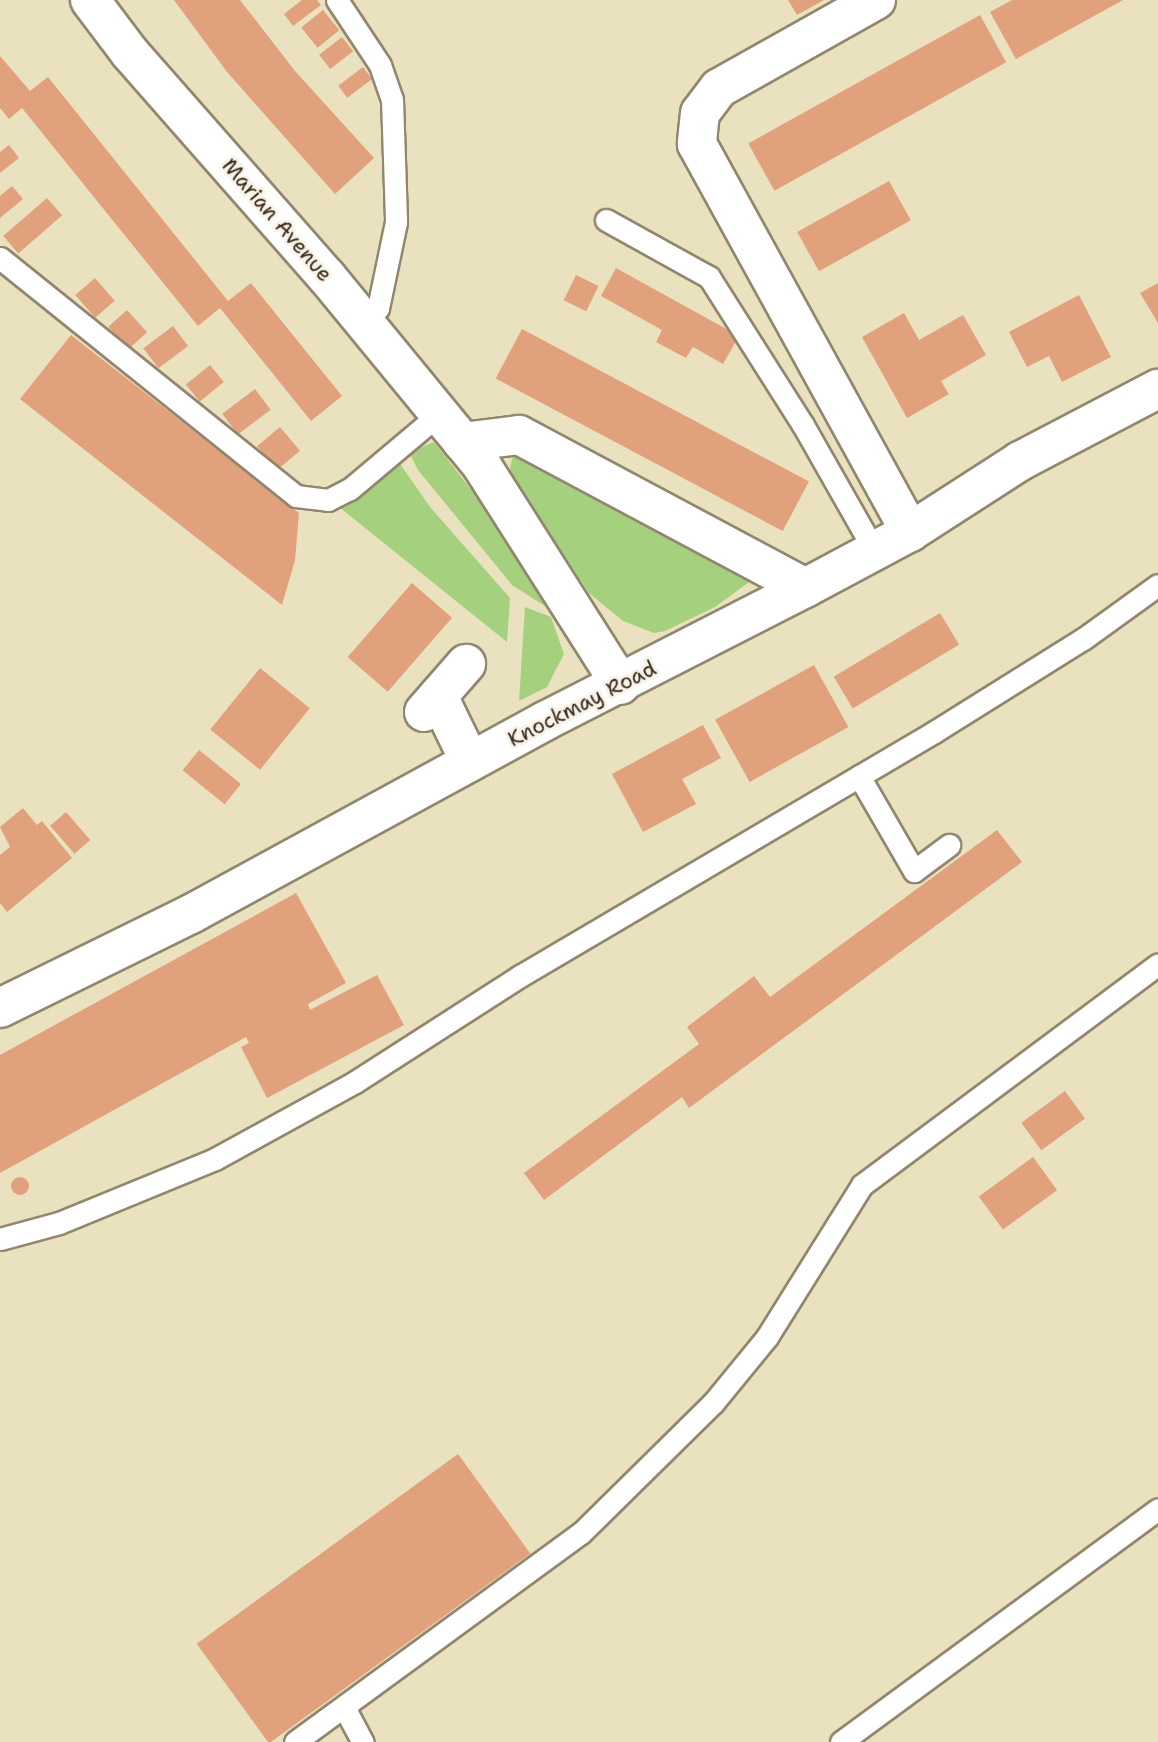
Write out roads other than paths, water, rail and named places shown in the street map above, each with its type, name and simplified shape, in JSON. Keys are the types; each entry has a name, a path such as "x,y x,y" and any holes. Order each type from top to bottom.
{"street":[{"name":"Marian Avenue","path":"90,0 130,53 366,323 482,466 621,685"},
{"path":"876,0 719,88 700,113 697,144 910,532"},
{"name":"Knockmay Road","path":"0,1008 191,914 470,762 910,532 1020,461 1158,389"},
{"path":"450,428 519,435 805,588"},
{"path":"466,664 431,704 470,762"}],"lane":[{"path":"337,0 380,65 392,99 396,222 378,308 366,323"},
{"path":"606,220 709,277 803,425 874,550"},
{"path":"0,258 296,496 328,500 450,428"},
{"path":"0,1239 59,1223 215,1159 355,1082 520,975 859,776 1083,639 1158,585"},
{"path":"859,776 914,871 949,845"},
{"path":"295,1742 582,1533 713,1403 767,1337 862,1185 1158,964"},
{"path":"841,1742 1158,1508"},
{"path":"344,1707 363,1742"}]}
